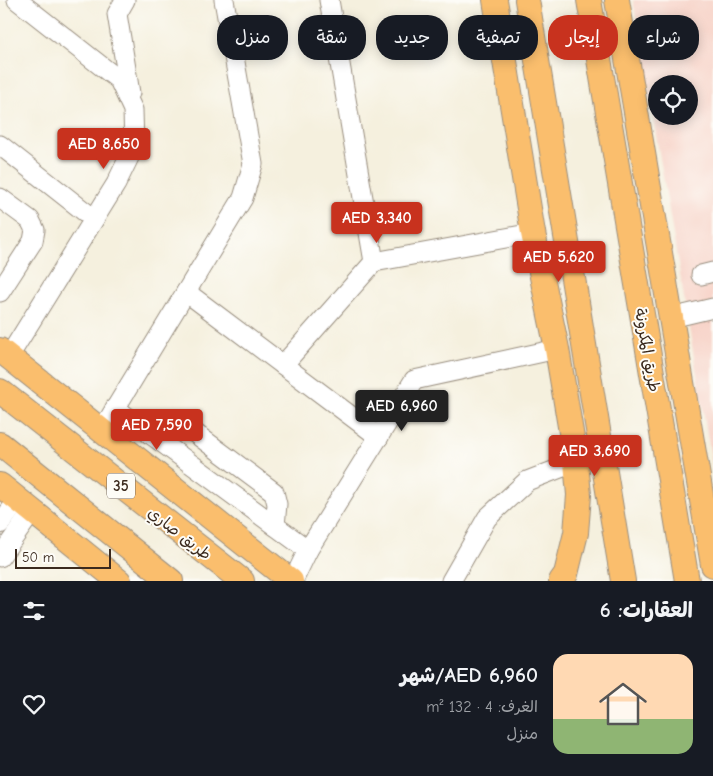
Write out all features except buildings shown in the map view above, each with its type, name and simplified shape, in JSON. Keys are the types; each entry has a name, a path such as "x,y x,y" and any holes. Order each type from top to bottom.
{"main road":[{"path":"495,0 533,233 576,462 579,495 576,533 566,574 561,581"},
{"path":"527,0 623,581"},
{"name":"طريق المكرونة","path":"589,0 686,576"},
{"path":"617,0 713,566 686,576"},
{"path":"540,266 570,261"},
{"path":"4,354 292,581"},
{"path":"26,412 46,388"},
{"name":"طريق صاري","path":"0,391 242,581"},
{"path":"0,444 171,581"},
{"path":"576,462 602,455"},
{"path":"11,496 119,581"}],"street":[{"path":"17,0 119,80 133,110"},
{"path":"4,354 116,184 134,147 133,110 117,14 125,0"},
{"path":"101,432 242,198 253,164 224,0"},
{"path":"329,0 374,262"},
{"path":"0,145 94,219"},
{"path":"0,198 30,220 35,230 33,241 0,292"},
{"path":"283,365 374,262 533,233"},
{"path":"186,292 379,437"},
{"path":"672,318 713,308"},
{"path":"292,581 308,550 414,380 556,349"},
{"path":"116,408 308,550"},
{"path":"150,434 170,422 184,425 274,492 277,504 275,526"},
{"path":"196,506 230,459"},
{"path":"451,581 487,518 527,481 576,462"},
{"path":"1,520 11,496"},
{"path":"0,557 11,496"}],"shaded area":[{"path":"633,0 713,0 713,468 654,125 698,125 698,75 648,75 648,88 643,60 699,60 699,15 636,15"}]}
